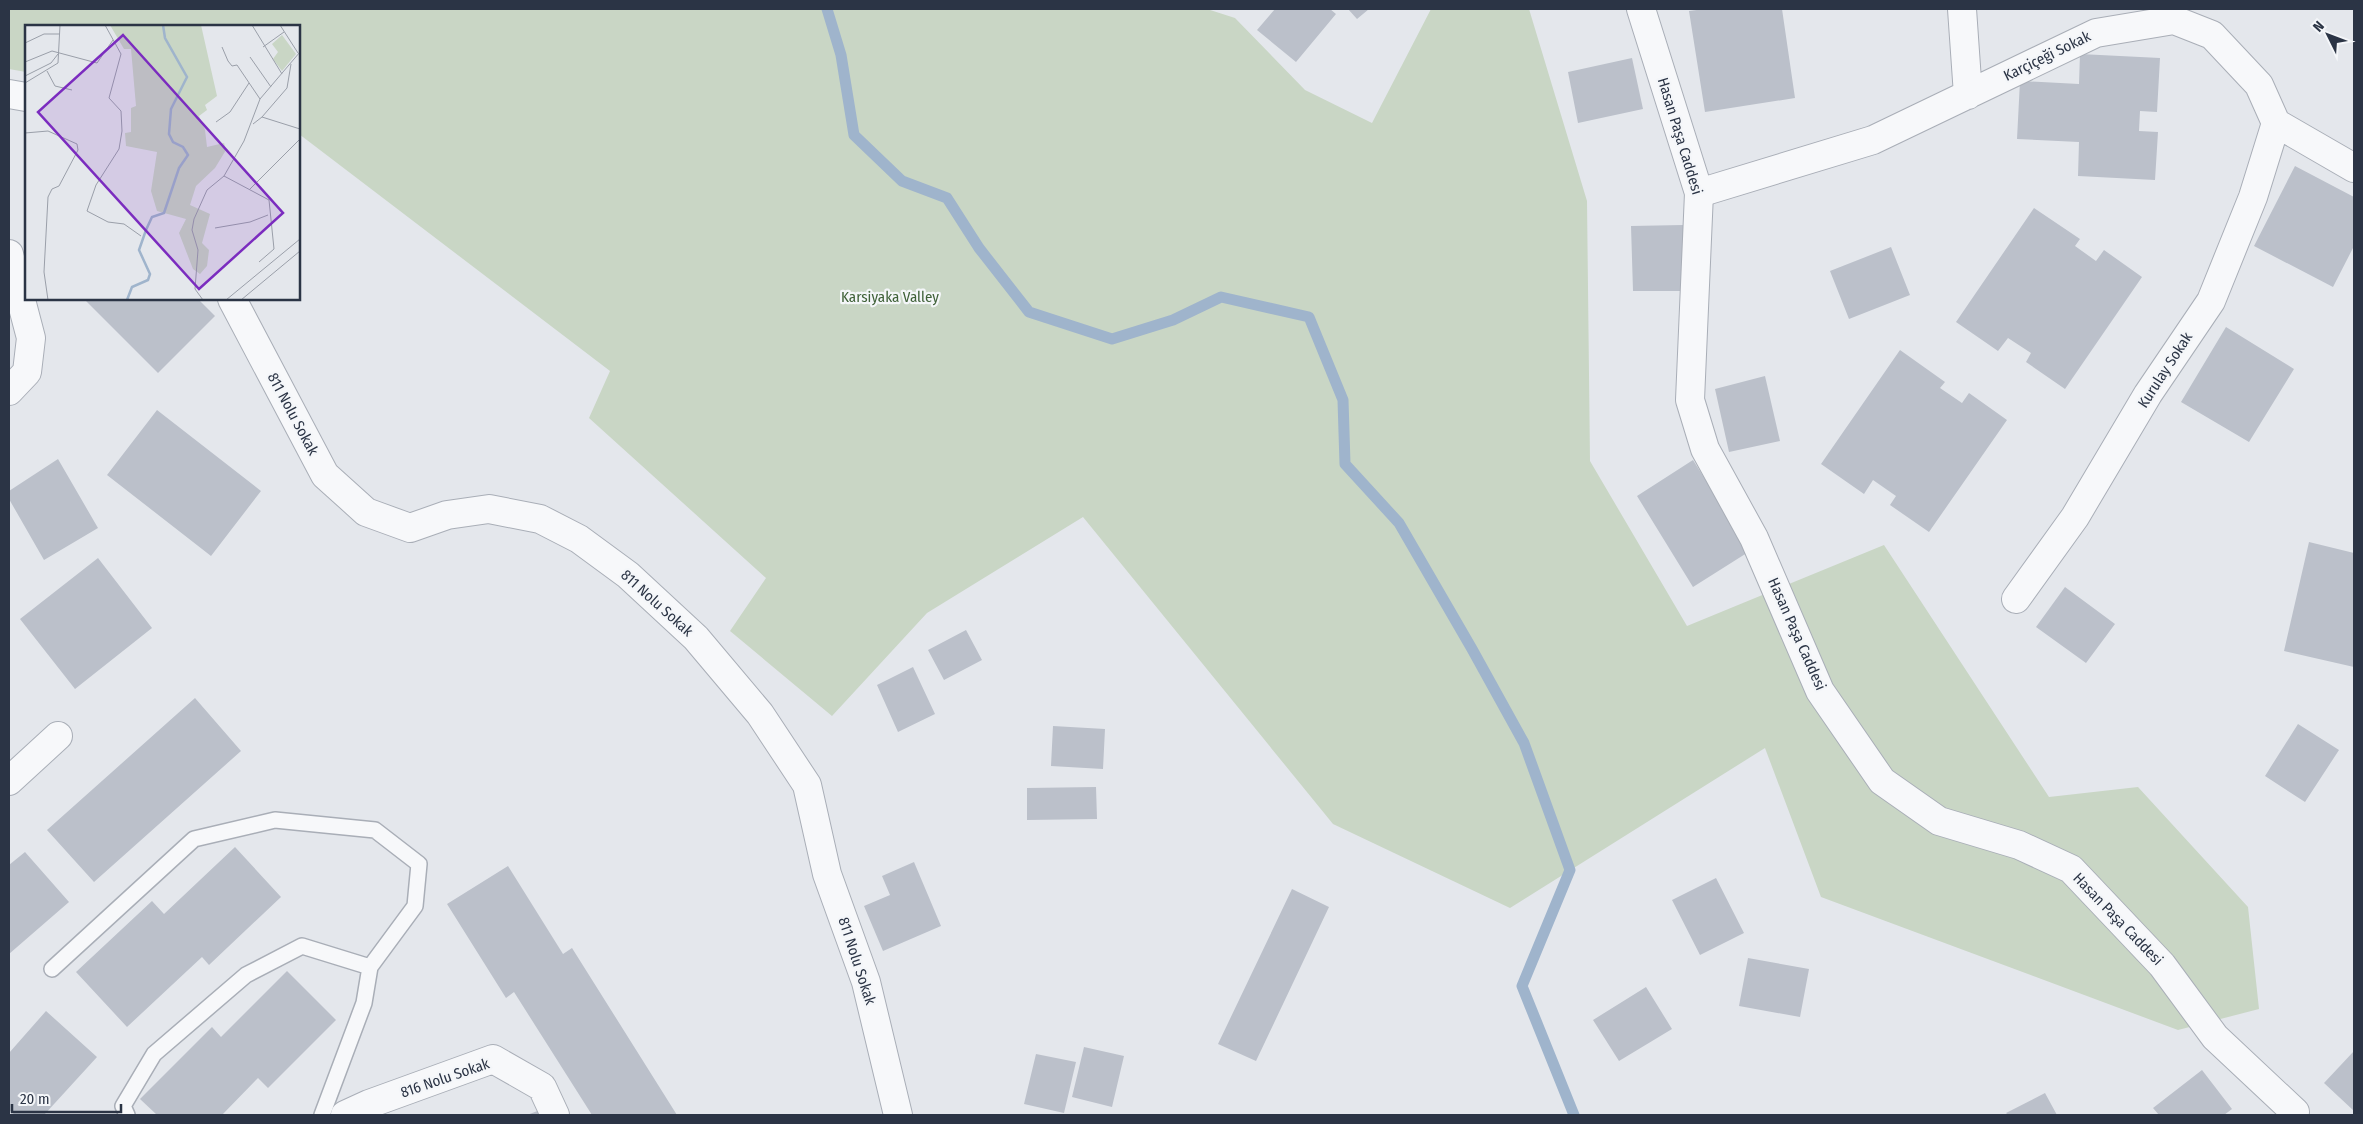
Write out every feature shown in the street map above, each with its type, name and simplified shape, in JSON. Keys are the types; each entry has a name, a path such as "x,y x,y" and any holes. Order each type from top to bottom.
{"street":[{"name":"Hasan Paşa Caddesi","path":"1641,9 1699,193 1690,400 1706,449 1754,538 1820,691 1882,781 1939,820 2019,845 2071,869 2162,965 2215,1037 2298,1113"},
{"path":"1962,9 1968,95"},
{"name":"Karçiçeği Sokak","path":"1699,193 1873,140 2096,33 2174,20 2212,35 2259,85 2276,122"},
{"path":"9,94 25,97"},
{"path":"2276,122 2354,168"},
{"name":"Kurulay Sokak","path":"2016,599 2075,517 2148,394 2211,301 2253,197 2276,122"},
{"path":"9,254 31,338 27,372 9,391"},
{"name":"811 Nolu Sokak","path":"233,300 325,475 366,512 410,528 447,515 489,509 540,519 579,539 628,575 696,638 760,714 807,785 827,874 866,982 898,1115"},
{"path":"9,781 58,736"},
{"name":"816 Nolu Sokak","path":"345,1115 372,1110 493,1059 542,1087 555,1115"}],"lane":[{"path":"52,970 194,839 275,820 375,830 419,864 415,906 370,967 364,1003 322,1115"},
{"path":"127,1115 123,1106 154,1054 246,975 302,946 370,967"}],"green space":[{"name":"Karsiyaka Valley","path":"9,9 1207,9 1235,18 1305,90 1372,123 1431,9 1529,9 1587,201 1590,461 1687,626 1884,545 2049,797 2138,787 2248,907 2259,1009 2178,1030 1821,897 1765,748 1510,908 1333,824 1083,517 927,613 832,716 730,631 766,578 589,418 610,371 300,135 300,25 25,25 25,72 9,69"}],"building":[{"path":"1275,9 1330,9 1336,14 1296,62 1257,30"},
{"path":"1348,9 1369,9 1357,19"},
{"path":"1704,9 1782,9 1795,98 1705,112 1689,11"},
{"path":"2080,54 2160,58 2157,112 2140,111 2139,131 2158,132 2155,180 2078,176 2079,142 2017,139 2020,81 2079,84"},
{"path":"1632,58 1643,109 1578,123 1568,72"},
{"path":"2295,166 2354,197 2354,246 2333,287 2254,246"},
{"path":"2034,208 2080,239 2075,246 2096,261 2104,250 2142,277 2065,389 2026,362 2031,353 2008,338 1998,351 1956,322"},
{"path":"1683,225 1684,291 1633,291 1631,226"},
{"path":"1891,247 1910,295 1849,319 1830,271"},
{"path":"85,300 199,300 215,316 158,373"},
{"path":"2226,327 2294,369 2249,442 2181,402"},
{"path":"1900,350 1945,382 1940,388 1962,403 1969,393 2007,420 1929,532 1890,505 1896,496 1873,480 1864,494 1821,464"},
{"path":"1765,376 1780,441 1729,452 1715,389"},
{"path":"157,410 261,491 211,556 107,475"},
{"path":"58,459 98,528 44,560 9,499 9,491"},
{"path":"1693,460 1750,551 1693,587 1637,496"},
{"path":"2309,542 2354,553 2354,667 2284,651"},
{"path":"98,558 152,628 75,689 20,619"},
{"path":"2065,587 2115,624 2086,663 2036,627"},
{"path":"966,630 982,660 944,680 928,650"},
{"path":"913,667 935,714 898,732 877,685"},
{"path":"195,698 241,751 94,882 47,830"},
{"path":"2298,724 2339,750 2305,802 2265,776"},
{"path":"1053,726 1105,729 1103,769 1051,766"},
{"path":"1096,787 1097,819 1027,820 1027,788"},
{"path":"235,847 281,897 209,965 202,957 127,1027 76,972 152,901 164,914"},
{"path":"25,852 69,902 9,954 9,865"},
{"path":"914,862 941,926 883,951 864,906 890,895 882,876"},
{"path":"508,866 563,954 572,948 677,1115 592,1115 514,992 506,998 447,904"},
{"path":"1716,878 1744,933 1700,955 1672,900"},
{"path":"1292,889 1329,907 1256,1061 1218,1044"},
{"path":"1748,958 1809,969 1800,1017 1739,1006"},
{"path":"287,971 336,1020 268,1088 258,1078 222,1115 157,1115 140,1099 212,1027 221,1037"},
{"path":"1646,987 1672,1029 1619,1061 1593,1020"},
{"path":"46,1011 97,1057 44,1115 15,1115 9,1110 9,1053"},
{"path":"1084,1047 1124,1056 1112,1107 1072,1097"},
{"path":"2354,1051 2354,1111 2324,1083"},
{"path":"1036,1054 1076,1062 1064,1113 1024,1104"},
{"path":"2202,1070 2232,1109 2224,1115 2159,1115 2153,1108"},
{"path":"2045,1093 2057,1115 2008,1115 2006,1113"},
{"path":"540,1110 543,1115 527,1115"}],"waterway":[{"path":"827,9 841,55 854,135 902,181 947,198 979,248 1029,312 1112,339 1173,320 1221,297 1309,317 1343,400 1345,464 1399,523 1472,649 1524,743 1570,870 1522,986 1574,1115"}]}
